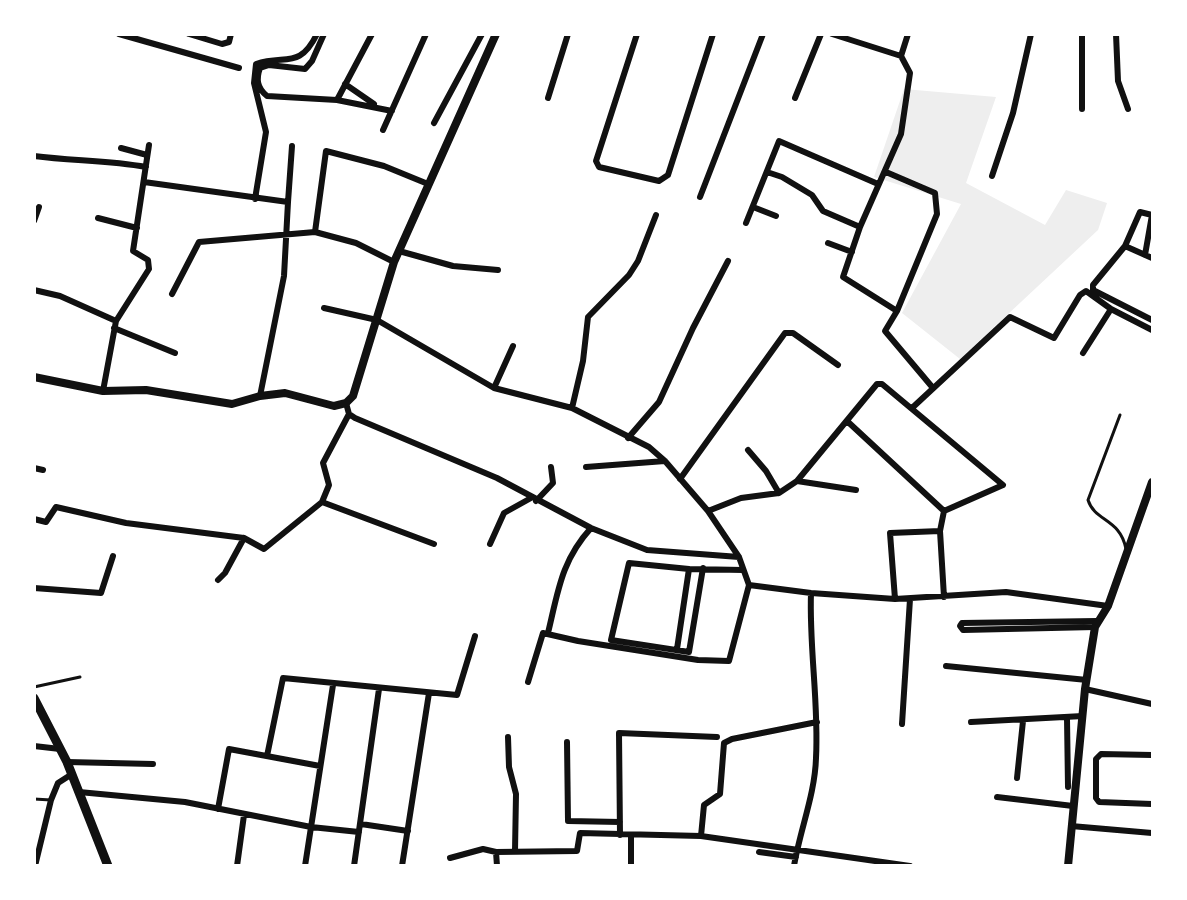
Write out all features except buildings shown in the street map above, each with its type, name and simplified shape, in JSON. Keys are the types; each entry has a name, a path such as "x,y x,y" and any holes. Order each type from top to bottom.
{"main road":[{"path":"34,698 67,762 108,866"}],"street":[{"path":"119,34 239,68"},
{"path":"189,34 222,44 228,42 231,34"},
{"path":"255,199 266,132 253,71 256,64 267,60 289,61 299,58 309,49 317,34"},
{"path":"324,34 312,61 305,69 269,65 260,68 257,77 261,91 267,96 337,100 392,111"},
{"path":"337,100 372,34"},
{"path":"382,130 426,34"},
{"path":"548,98 568,34"},
{"path":"637,34 597,157 599,167 625,175 659,181 668,176 713,34"},
{"path":"700,196 763,34"},
{"path":"795,98 821,34"},
{"path":"832,34 902,56"},
{"path":"897,310 845,280 860,227 901,134 910,81 908,67 902,56 908,34"},
{"path":"992,176 1013,112 1031,34"},
{"path":"1082,34 1082,109"},
{"path":"1116,34 1118,81 1128,109"},
{"path":"34,377 103,391 146,390 232,404 260,396 285,393 334,406 346,403 353,396 394,262 494,38 481,35 434,123"},
{"path":"345,84 375,106"},
{"path":"746,222 779,141 878,184"},
{"path":"103,391 115,325 149,269 148,260 133,251 149,145"},
{"path":"260,396 284,276 292,146"},
{"path":"121,148 147,155"},
{"path":"315,232 326,151 384,166 428,184"},
{"path":"34,156 73,161 107,160 146,167"},
{"path":"767,172 782,177 812,195 824,211 860,227"},
{"path":"886,172 934,192 937,214 897,310 885,331 933,388"},
{"path":"144,182 288,202"},
{"path":"34,221 39,207"},
{"path":"753,207 776,216"},
{"path":"1145,255 1152,215 1140,212 1125,246 1093,285 1092,290 1152,320"},
{"path":"572,408 583,361 588,317 629,275 638,261 656,215"},
{"path":"98,218 137,228"},
{"path":"172,294 199,242 315,232 356,243 394,262"},
{"path":"828,243 852,252"},
{"path":"1125,246 1152,258"},
{"path":"399,251 453,266 498,270"},
{"path":"628,438 659,402 687,338 728,261"},
{"path":"34,290 60,296 175,353"},
{"path":"912,408 1010,317 1054,338 1080,295 1086,291 1111,309 1152,330"},
{"path":"324,308 377,320 494,388 572,408 649,447 665,461 708,511 739,557 748,585 729,661 698,660 578,641 548,633 542,634 528,682"},
{"path":"1083,353 1111,309"},
{"path":"680,479 785,333 793,333 837,365"},
{"path":"494,388 513,346"},
{"path":"708,511 741,498 779,493 797,481 877,384 882,384 912,408 1003,485 944,511"},
{"path":"34,519 46,522 56,507 61,507 126,523 244,538 264,549 322,502 329,485 323,463 349,414 346,403"},
{"path":"349,414 497,478 533,500 591,528 652,551 739,557"},
{"path":"847,421 944,511"},
{"path":"748,450 766,471 779,493"},
{"path":"586,467 665,461"},
{"path":"490,544 504,513 533,500 553,483 551,467"},
{"path":"34,468 43,470"},
{"path":"797,481 856,490"},
{"path":"1068,866 1072,806 1086,685 1096,624 1108,606 1152,482"},
{"path":"322,502 434,544"},
{"path":"944,511 940,531 944,597"},
{"path":"548,633 564,568 575,546 591,528"},
{"path":"895,599 890,533 940,531"},
{"path":"218,580 225,573 244,538"},
{"path":"34,588 101,593 113,555"},
{"path":"703,568 689,652 611,640 629,563 689,569 703,568 743,570"},
{"path":"677,649 689,569"},
{"path":"748,585 811,593 895,599 1006,592 1108,606"},
{"path":"794,866 814,774 817,722 811,662 811,593"},
{"path":"902,724 910,599"},
{"path":"962,623 1096,624 963,630 960,626 962,623"},
{"path":"267,756 283,678 333,685 457,695 475,636"},
{"path":"945,666 1086,685 1152,704"},
{"path":"305,866 333,685"},
{"path":"354,866 379,689"},
{"path":"402,866 429,693"},
{"path":"971,722 1083,716"},
{"path":"1067,718 1068,787"},
{"path":"1017,778 1023,721"},
{"path":"701,836 704,805 720,794 724,743 732,739 817,722"},
{"path":"620,835 619,734 717,737"},
{"path":"508,737 509,767 516,794 514,851"},
{"path":"567,742 568,821 620,822"},
{"path":"34,746 60,749"},
{"path":"218,809 228,749 320,766"},
{"path":"1152,755 1101,754 1096,759 1096,798 1099,802 1152,804"},
{"path":"67,762 153,764"},
{"path":"35,866 51,800 58,783 72,774"},
{"path":"79,792 185,802 311,827 359,832"},
{"path":"997,797 1072,806"},
{"path":"237,866 244,815"},
{"path":"361,824 408,831"},
{"path":"1071,826 1152,832"},
{"path":"450,858 483,849 496,852 577,851 580,833 701,836 796,854"},
{"path":"631,835 631,866"},
{"path":"496,852 497,866"},
{"path":"759,852 910,866"}],"lane":[{"path":"1120,415 1088,500 1092,508 1122,531 1127,553"},
{"path":"34,687 80,677"},
{"path":"34,799 51,800"}],"shaded area":[{"path":"904,89 996,97 966,183 1045,225 1066,190 1107,203 1098,230 960,359 902,313 961,204 874,177"}]}
